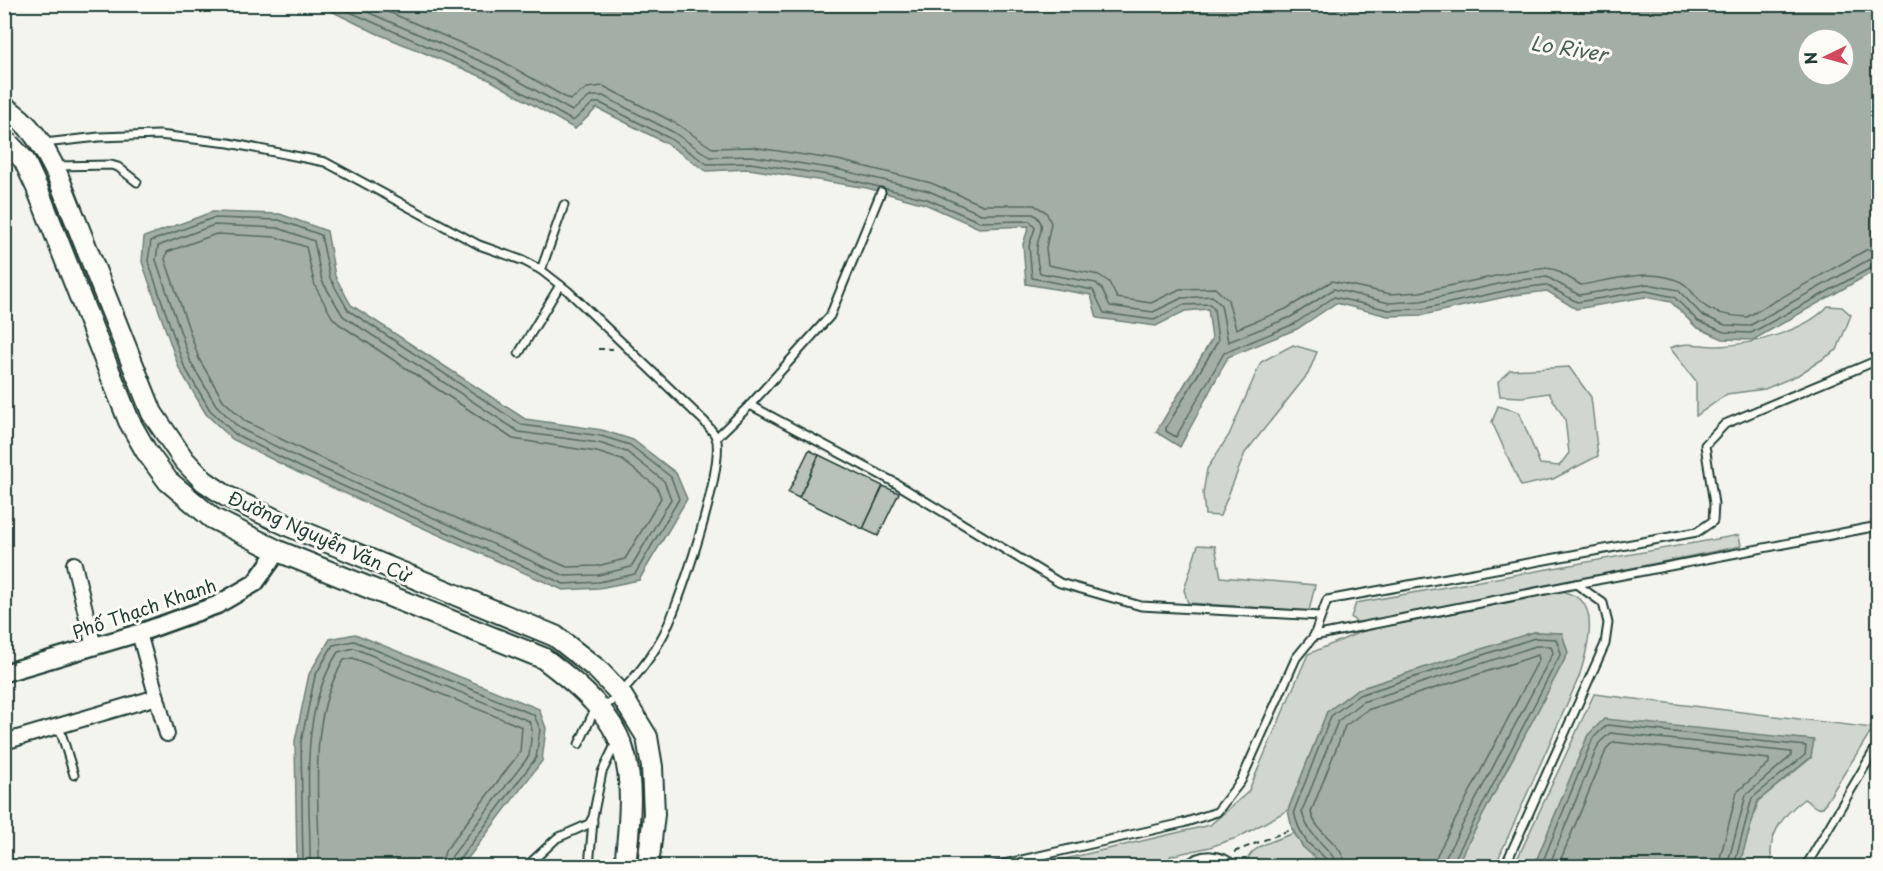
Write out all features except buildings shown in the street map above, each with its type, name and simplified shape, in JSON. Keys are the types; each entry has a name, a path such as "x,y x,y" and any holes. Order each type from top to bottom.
{"main road":[{"name":"Đường Nguyễn Văn Cừ","path":"4,107 26,123 42,143 152,414 184,460 204,481 226,496 289,526 555,636 597,669 620,693 647,737 652,767 654,814 648,867"},
{"name":"Đường Nguyễn Văn Cừ","path":"4,139 24,160 37,189 129,421 146,451 168,481 212,518 278,551 543,658 581,686 620,735 627,761 630,817 625,867"}],"street":[{"name":"Phố Thạch Khanh","path":"4,673 139,633 194,614 238,595 260,577 278,551"},
{"path":"74,564 94,647"},
{"path":"139,633 167,734"},
{"path":"4,742 157,697"}],"lane":[{"path":"42,143 99,136 159,135 229,143 325,162 479,245 542,270 705,422 716,438 717,460 691,568 662,638 620,693 600,707 579,744"},
{"path":"53,166 111,165 137,182"},
{"path":"716,438 750,405 830,316 881,192"},
{"path":"542,270 564,205"},
{"path":"519,353 560,285"},
{"path":"995,867 1183,823 1217,812 1241,781 1296,658 1314,636 1327,600 1697,532 1713,521 1714,504 1706,445 1725,424 1878,360"},
{"path":"750,405 892,481 1060,583 1141,606 1320,616"},
{"path":"1314,636 1878,526"},
{"path":"1505,867 1605,644 1608,623 1603,603 1576,584"},
{"path":"60,726 74,775"},
{"path":"589,867 593,817 602,772 620,735"},
{"path":"1806,867 1878,744"},
{"path":"527,867 557,838 589,824 593,817"},
{"path":"1187,867 1202,857 1223,856 1235,867"}],"path":[{"path":"1223,856 1292,829"}],"shaded area":[{"path":"1828,306 1842,307 1851,315 1837,350 1798,375 1765,389 1727,394 1696,416 1696,381 1670,348 1689,344 1733,345 1763,339 1806,323"},
{"path":"1293,345 1317,352 1308,374 1245,453 1220,516 1205,515 1203,494 1207,469 1229,435 1261,362"},
{"path":"1569,367 1591,397 1598,456 1553,479 1521,486 1492,422 1498,406 1519,412 1540,464 1559,466 1569,453 1565,419 1549,393 1522,397 1500,396 1498,382 1510,370"},
{"path":"1739,535 1741,546 1369,621 1356,622 1351,617 1356,603"},
{"path":"1198,545 1215,546 1221,577 1315,585 1309,611 1188,603 1184,590"},
{"path":"1564,591 1581,600 1589,617 1589,638 1584,659 1579,677 1495,866 1456,866 1568,653 1561,633 1534,632 1356,690 1327,712 1288,810 1239,837 1210,847 1170,856 1172,866 1152,866 1146,863 1133,866 1035,866 1210,825 1248,792 1308,654 1363,631"},
{"path":"1594,694 1873,728 1823,807 1817,808 1804,799 1782,820 1771,846 1773,866 1739,866 1758,801 1811,758 1588,735 1534,866 1514,866"},
{"path":"1294,833 1303,847 1325,866 1246,865 1248,858 1258,848"}],"water":[{"name":"Lo River","path":"319,5 1878,5 1878,269 1753,340 1723,339 1696,327 1671,302 1645,297 1576,309 1547,291 1514,295 1423,315 1388,316 1336,303 1297,329 1228,357 1180,447 1156,432 1212,339 1208,309 1185,311 1156,326 1097,318 1091,295 1026,284 1023,244 1029,226 979,228 925,204 867,188 749,169 706,171 666,143 597,108 575,129 490,80 376,33"},
{"path":"212,212 280,214 327,231 335,276 351,305 525,419 602,430 633,440 676,473 687,499 639,580 599,588 563,590 297,472 232,439 206,414 179,368 142,262 144,237"},
{"path":"1534,632 1562,633 1568,653 1456,866 1325,866 1303,847 1292,829 1288,810 1327,712 1356,690"},
{"path":"355,634 539,709 546,728 542,761 462,866 297,866 295,741 309,674 330,639"},
{"path":"1604,719 1814,740 1811,757 1758,801 1739,866 1534,866 1588,735"}]}
